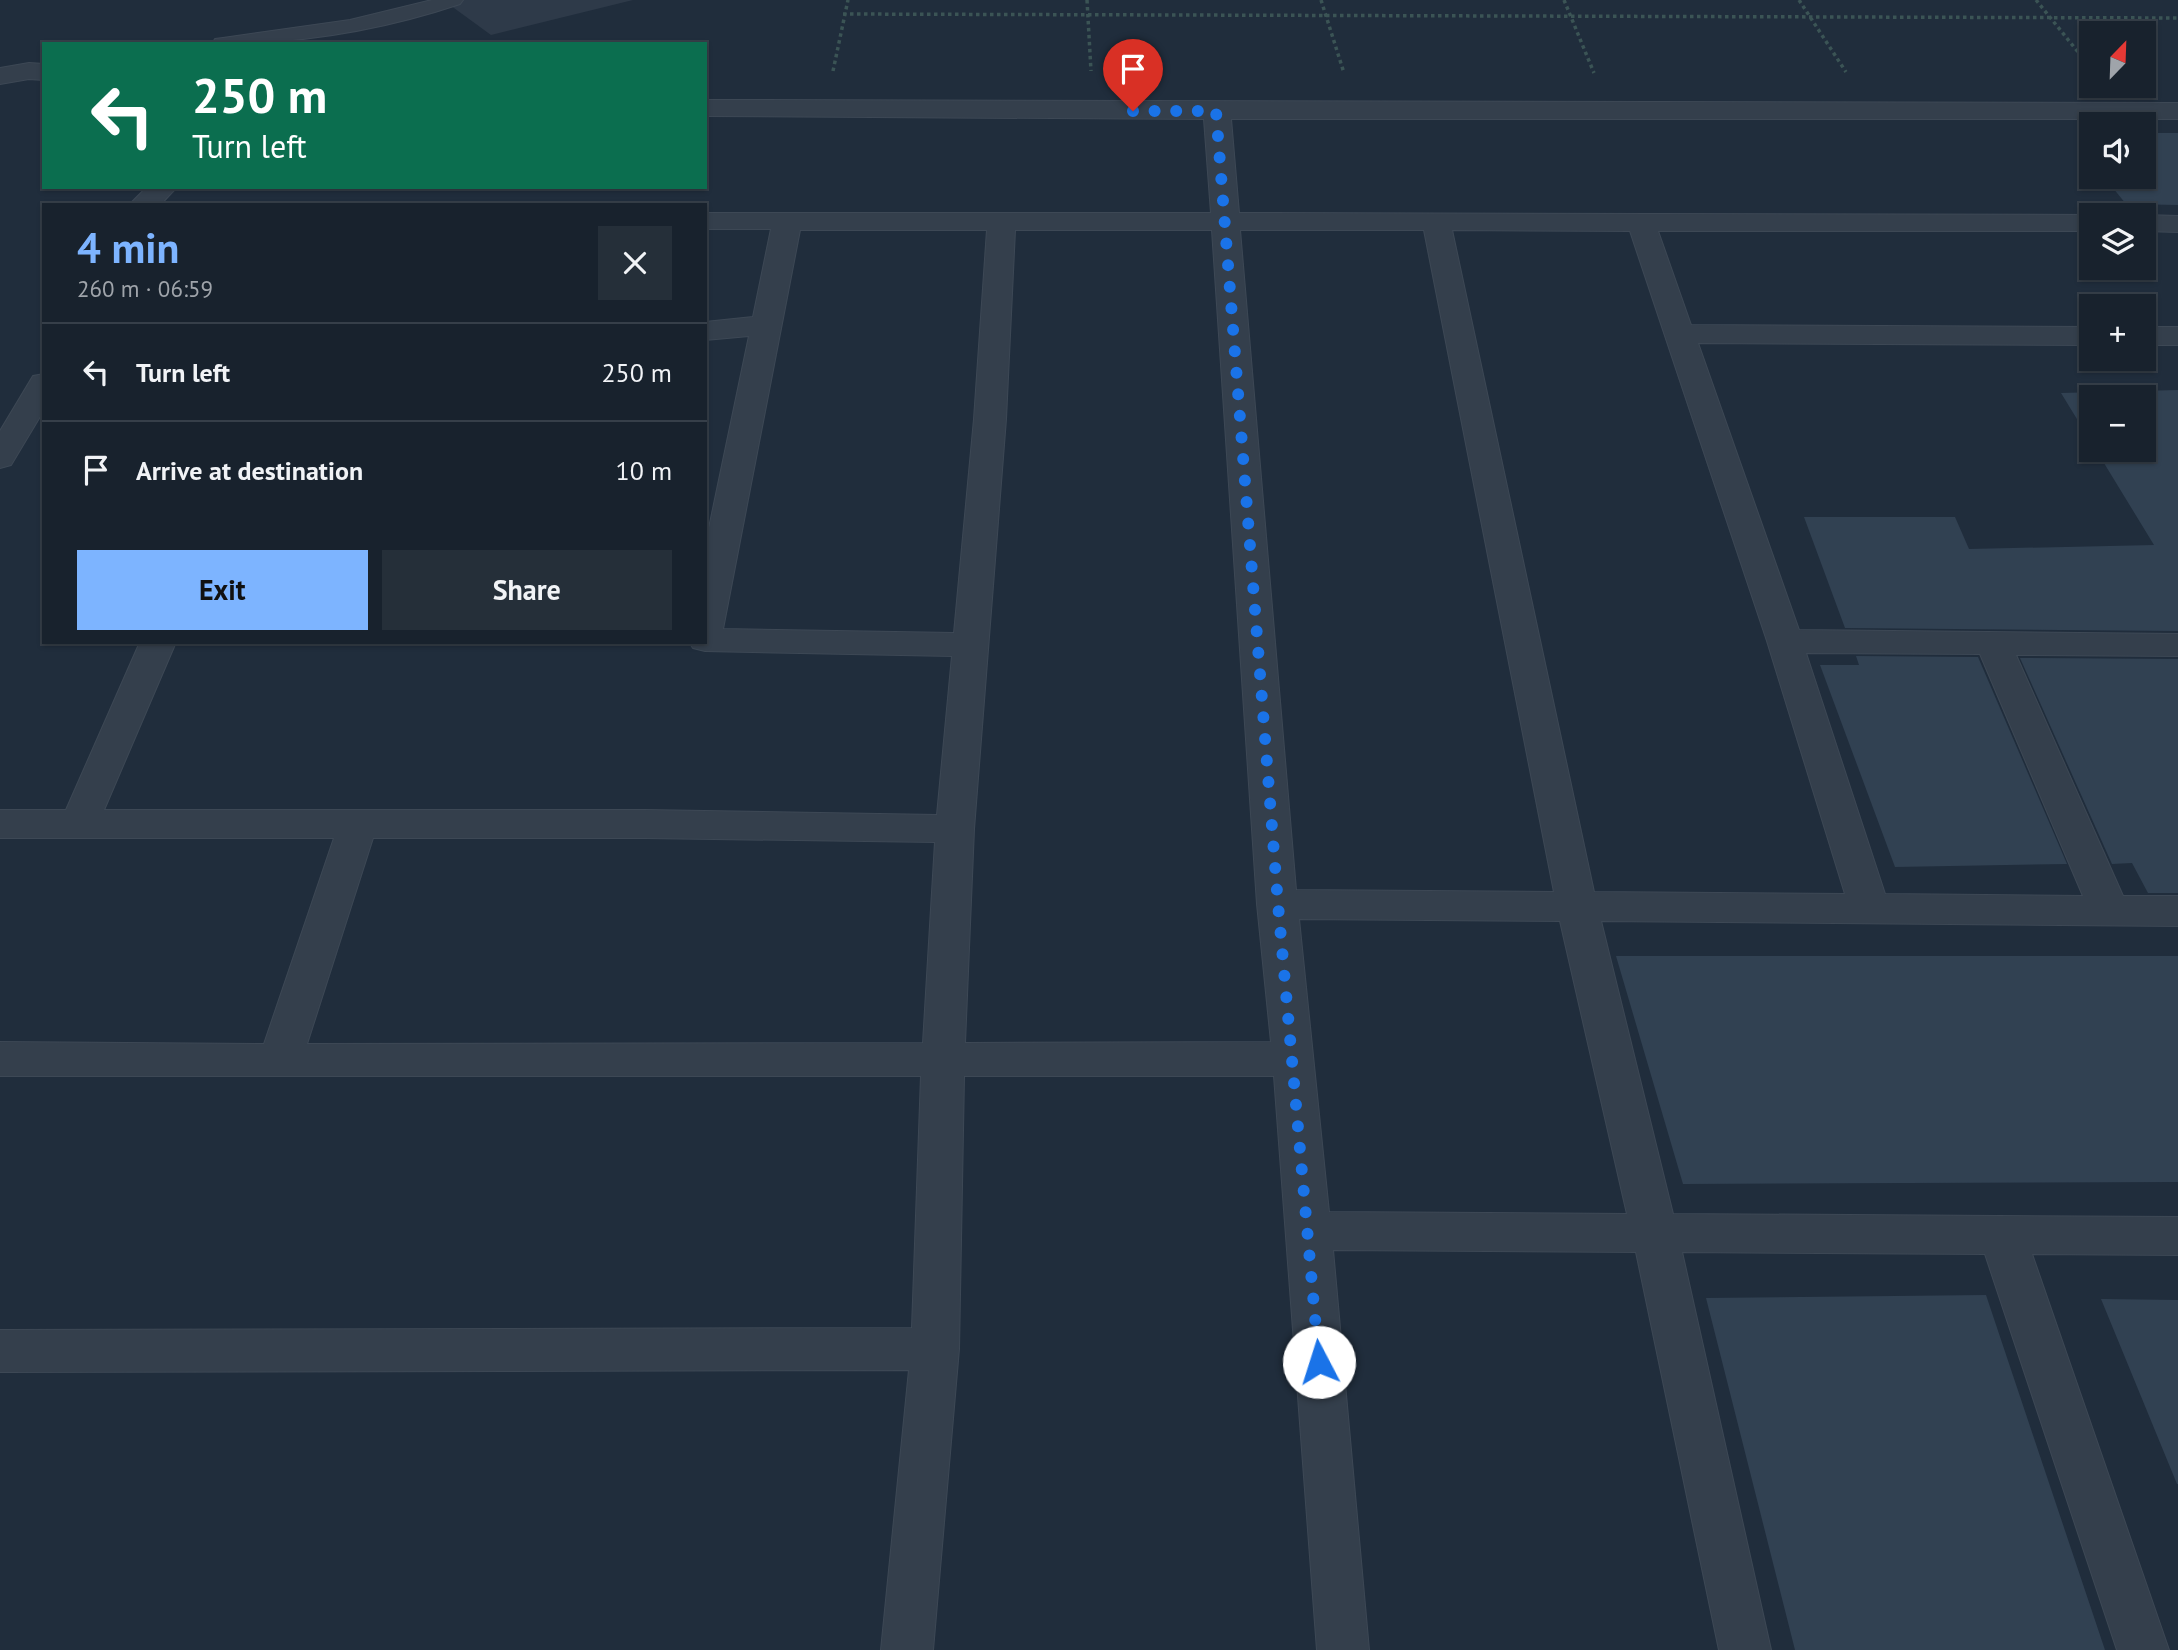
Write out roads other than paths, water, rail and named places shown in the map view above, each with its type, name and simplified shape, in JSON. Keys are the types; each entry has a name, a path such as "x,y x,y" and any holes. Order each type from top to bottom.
{"street":[{"path":"0,76 39,71"},
{"path":"707,108 2178,111"},
{"path":"1216,111 1227,221 1278,904 1294,1059 1343,1650"},
{"path":"145,203 161,189"},
{"path":"907,1650 935,1349 943,1060 955,829 990,419 1002,220"},
{"path":"707,221 2079,223"},
{"path":"707,622 787,222"},
{"path":"1436,222 1577,906 1655,1235 1745,1650"},
{"path":"1641,222 1832,781 1870,910"},
{"path":"2156,223 2178,223"},
{"path":"707,331 766,326"},
{"path":"1678,334 2079,336"},
{"path":"2161,336 2178,363"},
{"path":"0,458 42,386"},
{"path":"707,640 972,645"},
{"path":"1785,641 2178,645"},
{"path":"1993,643 2110,911"},
{"path":"79,824 157,644"},
{"path":"0,824 358,823 955,829"},
{"path":"280,1061 358,823"},
{"path":"1278,904 2178,911"},
{"path":"0,1059 1294,1059"},
{"path":"1308,1231 2178,1236"},
{"path":"2002,1235 2143,1650"},
{"path":"0,1351 935,1349"}],"lane":[{"path":"237,42 351,26 417,12 453,0"}]}
